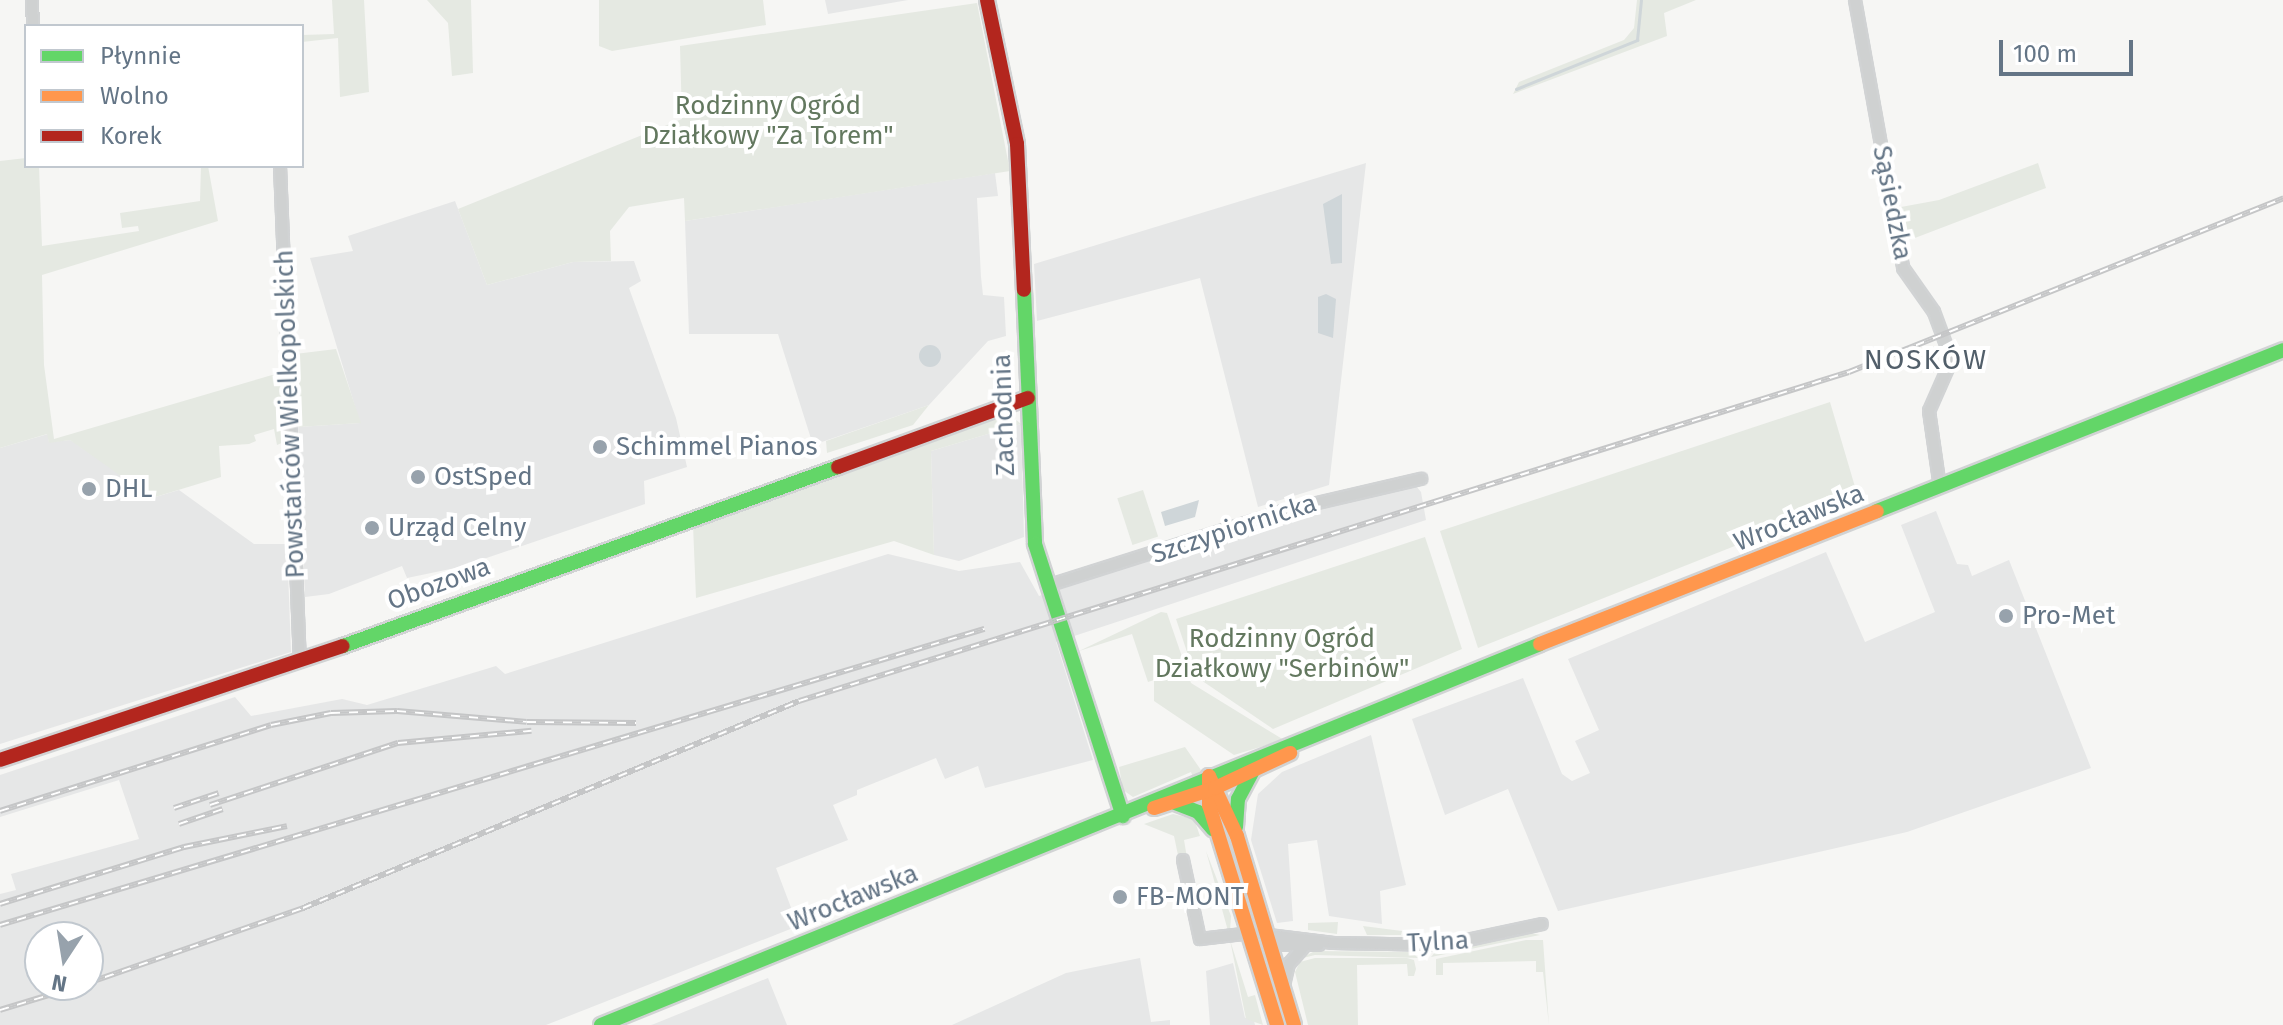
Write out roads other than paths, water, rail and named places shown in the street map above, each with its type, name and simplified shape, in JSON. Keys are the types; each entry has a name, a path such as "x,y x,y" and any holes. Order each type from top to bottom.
{"street":[{"path":"32,0 33,24"},
{"name":"Zachodnia","path":"987,0 1017,144 1033,534 1123,816"},
{"name":"Sąsiedzka","path":"1855,0 1903,268 1934,312 1948,350 1948,368 1929,411 1940,487"},
{"name":"Powstańców Wielkopolskich","path":"280,168 300,662"},
{"name":"Wrocławska","path":"1123,816 1175,803 1333,730 2283,350"},
{"name":"Obozowa","path":"0,760 300,662 1028,398"},
{"name":"Szczypiornicka","path":"1050,585 1283,511 1421,479"},
{"name":"Wrocławska","path":"601,1025 1123,816 1252,773 1333,730"},
{"path":"1237,836 1236,805 1252,773"},
{"path":"1210,785 1216,833 1252,933 1277,1025"},
{"path":"1210,785 1237,836 1272,942 1294,1025"},
{"path":"1175,803 1198,812 1216,833"},
{"name":"Tylna","path":"1183,860 1200,939 1252,933 1272,942 1304,947 1333,943"},
{"name":"Tylna","path":"1272,942 1444,945 1542,924"},
{"path":"1284,985 1289,964 1304,947"}],"waterway":[{"path":"1516,89 1637,40 1641,0"}],"railway":[{"path":"104,977 303,908 799,701 1849,372 2283,198"},
{"path":"0,925 984,629"},
{"path":"0,811 271,725 331,713 397,711 527,722 636,723"},
{"path":"210,805 398,743 531,731"},
{"path":"174,808 219,793"},
{"path":"179,824 223,809"},
{"path":"0,904 184,847 287,826"},
{"path":"0,1010 30,1001"}],"place":[{"name":"Schimmel Pianos","path":"600,447"},
{"name":"OstSped","path":"418,477"},
{"name":"DHL","path":"89,489"},
{"name":"Urząd Celny","path":"372,528"},
{"name":"Pro-Met","path":"2006,616"},
{"name":"FB-MONT","path":"1120,897"}],"district":[{"name":"NOSKÓW","path":"1926,360"}],"park label":[{"name":"Rodzinny Ogród Działkowy \"Za Torem\"","path":"768,121"},
{"name":"Rodzinny Ogród Działkowy \"Serbinów\"","path":"1282,654"}]}
